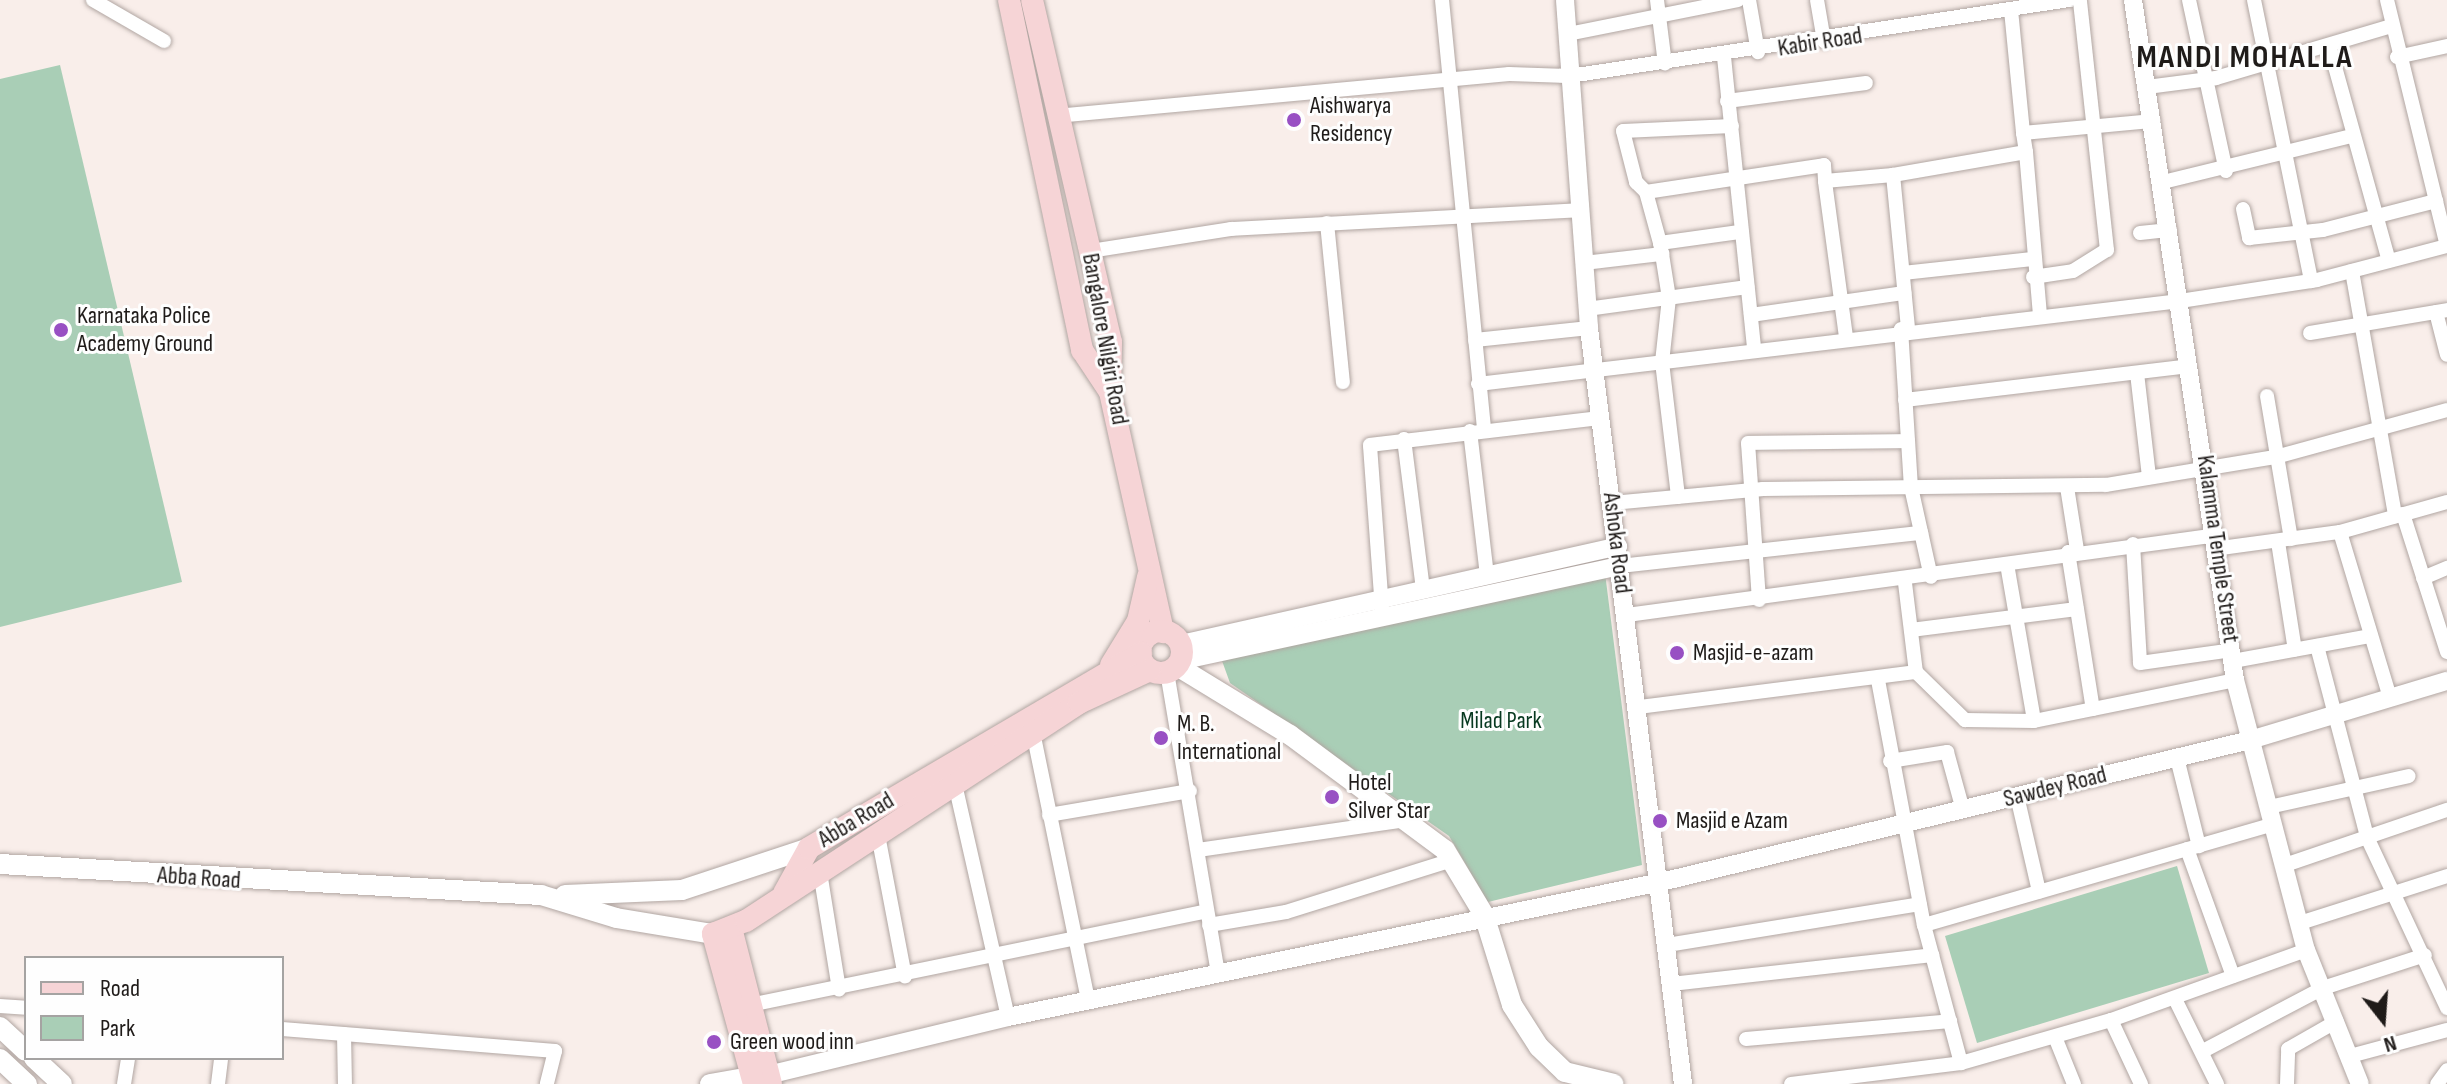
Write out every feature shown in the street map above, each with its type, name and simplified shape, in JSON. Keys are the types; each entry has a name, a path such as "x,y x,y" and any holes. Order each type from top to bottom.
{"main road":[{"path":"1009,0 1082,350 1110,392"},
{"name":"Bangalore Nilgiri Road","path":"1032,0 1056,116 1111,342 1110,392 1150,565 1166,657"},
{"path":"1091,680 1127,645 1150,565"},
{"path":"722,931 781,898 1033,732 1166,657 1406,820 1452,860 1484,915 1512,1005 1559,1078 1614,1084"},
{"name":"Abba Road","path":"0,864 541,895 682,890 809,848 1091,680 1166,657"},
{"path":"781,898 809,848"},
{"name":"Abba Road","path":"541,895 616,918 722,931"},
{"path":"722,931 750,1005 761,1080"},
{"path":"722,931 761,1080"},
{"path":"0,1027 24,1049"},
{"path":"0,1059 27,1084"},
{"path":"36,1060 62,1084"},
{"path":"710,1084 761,1080"}],"street":[{"path":"93,0 164,41"},
{"path":"1442,0 1454,78 1467,214 1487,575"},
{"name":"Ashoka Road","path":"1565,0 1589,328 1661,882 1683,1084"},
{"path":"1657,0 1665,64"},
{"path":"1568,34 1738,0"},
{"path":"1749,0 1758,52"},
{"path":"1817,0 1824,41"},
{"name":"Kabir Road","path":"1056,116 1454,78 1570,76 1758,52 2069,0"},
{"path":"2033,277 2073,271 2106,254 2090,129 2080,0"},
{"name":"Kalamma Temple Street","path":"2133,0 2219,542 2234,664 2250,740 2303,922 2306,950 2360,1084"},
{"path":"2189,0 2226,171"},
{"path":"2254,0 2311,281"},
{"path":"1478,384 1594,372 1904,329 2180,301 2311,281 2447,246 2397,57 2387,0"},
{"path":"2011,10 2026,152 2033,277 2040,315"},
{"path":"2147,87 2205,80 2391,26"},
{"path":"2329,45 2389,261"},
{"path":"2397,57 2447,46"},
{"path":"1724,57 1739,232 1754,349"},
{"path":"1727,101 1866,83"},
{"path":"2023,133 2153,121"},
{"path":"1678,497 1662,362 1669,298 1661,248 1646,192 1636,182 1623,131 1732,126"},
{"path":"2163,182 2226,171 2352,136"},
{"path":"1825,181 1893,175 2026,152"},
{"path":"1646,192 1824,165 1846,337"},
{"path":"1893,175 1903,273 1905,400 1911,487 1931,577"},
{"path":"2243,209 2249,238 2375,218 2436,201"},
{"path":"1090,251 1327,223 1580,210"},
{"path":"1327,223 1343,382"},
{"path":"2140,233 2170,230"},
{"path":"1584,263 1739,232"},
{"path":"1903,273 2032,259"},
{"path":"2352,271 2365,327 2377,428 2399,515 2447,652"},
{"path":"1587,309 1748,287"},
{"path":"1751,315 1841,299 1904,293"},
{"path":"2310,333 2365,327 2441,311 2447,355"},
{"path":"1475,340 1589,328"},
{"path":"1905,400 2189,366"},
{"path":"2137,373 2149,477"},
{"path":"2267,396 2295,650"},
{"path":"1612,503 1747,491 2067,487 2276,457 2447,410"},
{"path":"1382,608 1366,453 1374,442 1601,418"},
{"path":"1404,439 1423,590"},
{"path":"1759,600 1744,452 1753,440 1908,441"},
{"path":"2067,487 2077,609 2093,709"},
{"path":"1627,615 1905,583 2072,551 2133,544 2284,540 2340,532 2447,502"},
{"path":"2340,532 2390,698"},
{"path":"1218,972 1166,657 1382,608 1620,566 1753,547 1921,533"},
{"path":"2133,544 2140,663 2234,664"},
{"path":"1382,608 1423,590 1618,546"},
{"path":"2007,564 2034,721"},
{"path":"2423,578 2447,568"},
{"path":"1905,583 1916,672 1965,720 2034,721 2093,709 2234,664 2371,636"},
{"path":"1911,630 2077,609"},
{"path":"2317,646 2337,715 2352,791 2367,837 2425,955 2447,1008"},
{"path":"1639,707 1878,680 1916,672"},
{"path":"1878,680 1890,761 1924,925 1961,1063"},
{"name":"Sawdey Road","path":"761,1080 1008,1017 1484,915 1661,882 2250,740 2447,681"},
{"path":"1033,732 1088,1000"},
{"path":"1890,761 1947,752 1963,810"},
{"path":"2177,758 2193,847 2233,976"},
{"path":"1924,925 2193,847 2271,816 2409,776"},
{"path":"955,784 1008,1017"},
{"path":"1049,815 1190,791"},
{"path":"2017,796 2039,891"},
{"path":"2285,865 2447,810"},
{"path":"1198,850 1406,820"},
{"path":"878,835 905,976"},
{"path":"750,1005 1074,941 1208,918 1286,912 1452,860"},
{"path":"820,872 839,989"},
{"path":"2303,922 2447,876"},
{"path":"1667,945 1920,904"},
{"path":"1791,1084 1875,1079 1961,1063 2111,1020 2306,950"},
{"path":"1671,984 1932,955"},
{"path":"2203,1051 2323,988 2425,955"},
{"path":"2175,999 2217,1084"},
{"path":"0,1006 24,1008"},
{"path":"2111,1020 2141,1084"},
{"path":"1746,1039 1950,1021"},
{"path":"2287,1084 2288,1049 2337,1021"},
{"path":"284,1029 555,1051 547,1084"},
{"path":"2350,1056 2447,1030"},
{"path":"344,1034 345,1084"},
{"path":"2055,1037 2074,1084"},
{"path":"124,1084 128,1060"},
{"path":"218,1084 221,1060"},
{"path":"2437,1084 2447,1070"}],"green space":[{"name":"Karnataka Police Academy Ground","path":"60,65 182,582 0,627 0,79"},
{"name":"Milad Park","path":"1605,573 1642,865 1488,902 1449,836 1230,683 1221,658"},
{"path":"2177,866 2209,973 1977,1043 1945,936"}],"place":[{"name":"Aishwarya Residency","path":"1294,120"},
{"name":"Karnataka Police Academy Ground","path":"61,330"},
{"name":"Masjid-e-azam","path":"1677,653"},
{"name":"M. B. International","path":"1161,738"},
{"name":"Hotel Silver Star","path":"1332,797"},
{"name":"Masjid e Azam","path":"1660,821"},
{"name":"Green wood inn","path":"714,1042"}],"district":[{"name":"MANDI MOHALLA","path":"2245,58"}]}
